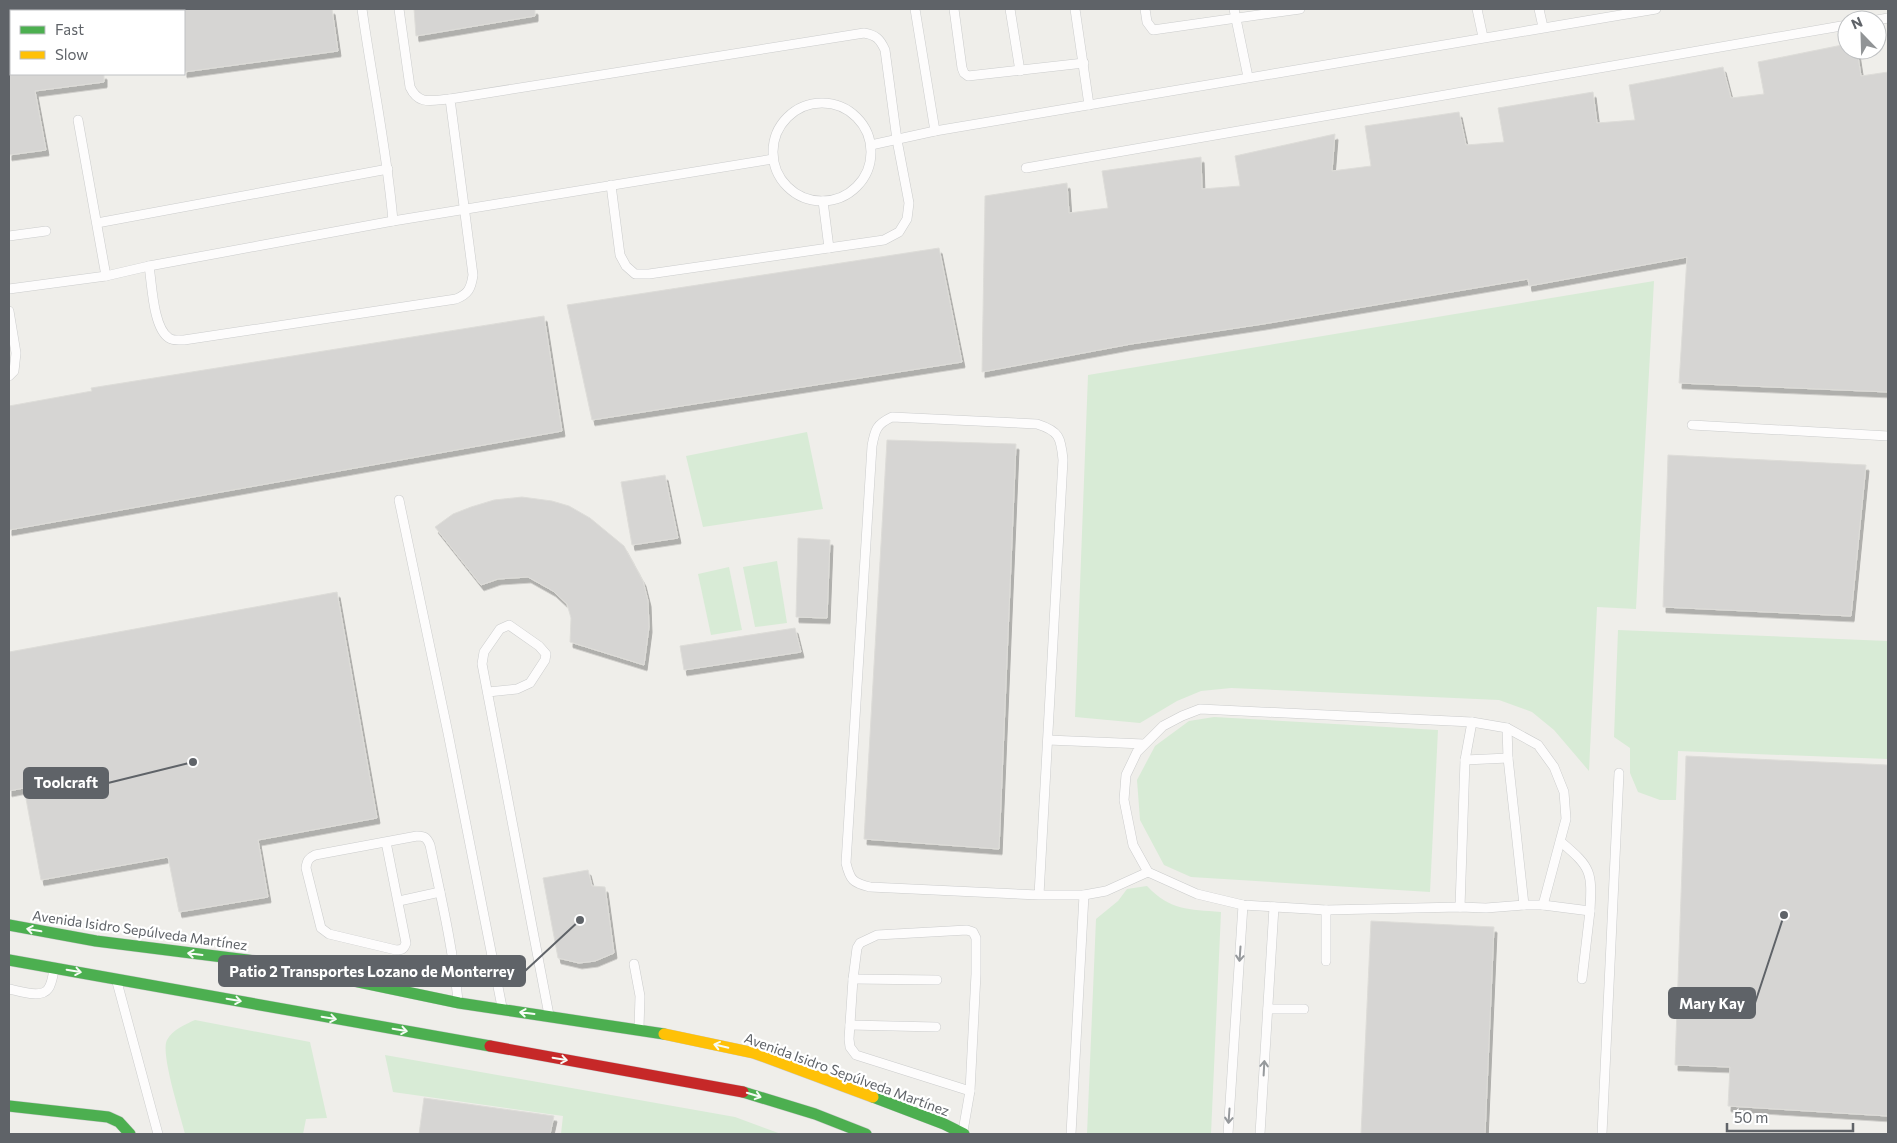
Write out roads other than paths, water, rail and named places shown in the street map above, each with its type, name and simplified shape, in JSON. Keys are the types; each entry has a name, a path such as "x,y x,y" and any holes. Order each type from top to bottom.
{"main road":[{"name":"Avenida Isidro Sepúlveda Martínez","path":"9,925 96,941 263,962 428,1001 459,1003 675,1036 754,1053 944,1124 964,1134"},
{"path":"9,960 741,1090 815,1114 866,1134"},
{"path":"352,1022 382,1019 408,1020"},
{"path":"9,1106 108,1117 119,1122 130,1134"}],"lane":[{"path":"362,9 371,78 388,169 393,221"},
{"path":"399,9 410,87 415,97 424,101 450,99 864,33 874,35 881,40 885,50 897,140 909,202 907,219 899,232 884,240 649,274 634,274 626,266 620,255 611,185"},
{"path":"915,9 935,131"},
{"path":"954,9 962,68 968,76 974,77 1084,63"},
{"path":"1010,9 1020,71"},
{"path":"1075,9 1089,105"},
{"path":"1145,9 1147,22 1153,30 1235,13 1300,9"},
{"path":"1477,9 1483,37"},
{"path":"1539,9 1543,28"},
{"path":"871,145 935,131 1656,9"},
{"path":"1235,13 1248,78"},
{"path":"1026,168 1837,27"},
{"path":"149,266 158,321 163,334 171,340 184,340 456,299 466,295 471,288 473,275 466,209 450,99"},
{"path":"824,102 841,106 855,115 866,129 871,145 870,162 865,177 854,190 839,198 823,201 805,199 790,190 778,176 772,159 773,142 780,126 791,113 806,105 824,102"},
{"path":"78,120 106,276"},
{"path":"9,290 106,276 149,266 393,221 772,159"},
{"path":"97,223 388,169"},
{"path":"823,201 829,248"},
{"path":"9,236 46,231"},
{"path":"9,311 16,353 14,371 9,376"},
{"path":"1039,895 1063,460 1058,436 1051,428 1037,424 905,416 892,417 881,422 874,433 872,446 846,863 849,876 857,884 870,887 1039,895 1084,895 1106,891 1148,872"},
{"path":"1692,425 1888,436"},
{"path":"399,500 448,733 502,1010"},
{"path":"488,692 524,687 530,683 545,660 546,654 539,646 509,625 500,629 484,652 482,664 549,1016"},
{"path":"1543,905 1566,819 1564,792 1554,767 1538,745 1507,728 1472,722 1200,709 1163,726 1137,752 1126,775 1124,800 1133,845 1148,872 1197,894 1243,906 1326,910 1486,908 1543,905 1590,911"},
{"path":"1460,907 1465,760 1472,722"},
{"path":"1507,728 1508,758 1524,905"},
{"path":"1048,740 1144,744"},
{"path":"1465,760 1508,758"},
{"path":"1602,1134 1619,773"},
{"path":"386,842 406,943 405,948 401,950 329,934 319,924 306,868 310,858 316,855 417,836 427,838 455,966 459,1003"},
{"path":"1561,842 1575,854 1588,871 1591,883 1590,911 1582,979"},
{"path":"398,901 440,892"},
{"path":"1071,1134 1084,895"},
{"path":"1228,1134 1243,906"},
{"path":"1260,1134 1274,907"},
{"path":"1326,910 1326,961"},
{"path":"964,1134 970,1091 976,938 972,932 967,930 877,935 860,943 857,948 853,979 850,1047 856,1055 970,1091"},
{"path":"634,964 640,996 639,1031"},
{"path":"9,989 36,994 46,992 50,987 54,968"},
{"path":"116,979 158,1134"},
{"path":"853,979 937,980"},
{"path":"1268,1009 1304,1009"},
{"path":"850,1025 936,1027"}],"place":[{"name":"Toolcraft","path":"193,762"},
{"name":"Mary Kay","path":"1784,915"},
{"name":"Patio 2 Transportes Lozano de Monterrey","path":"580,920"}]}
